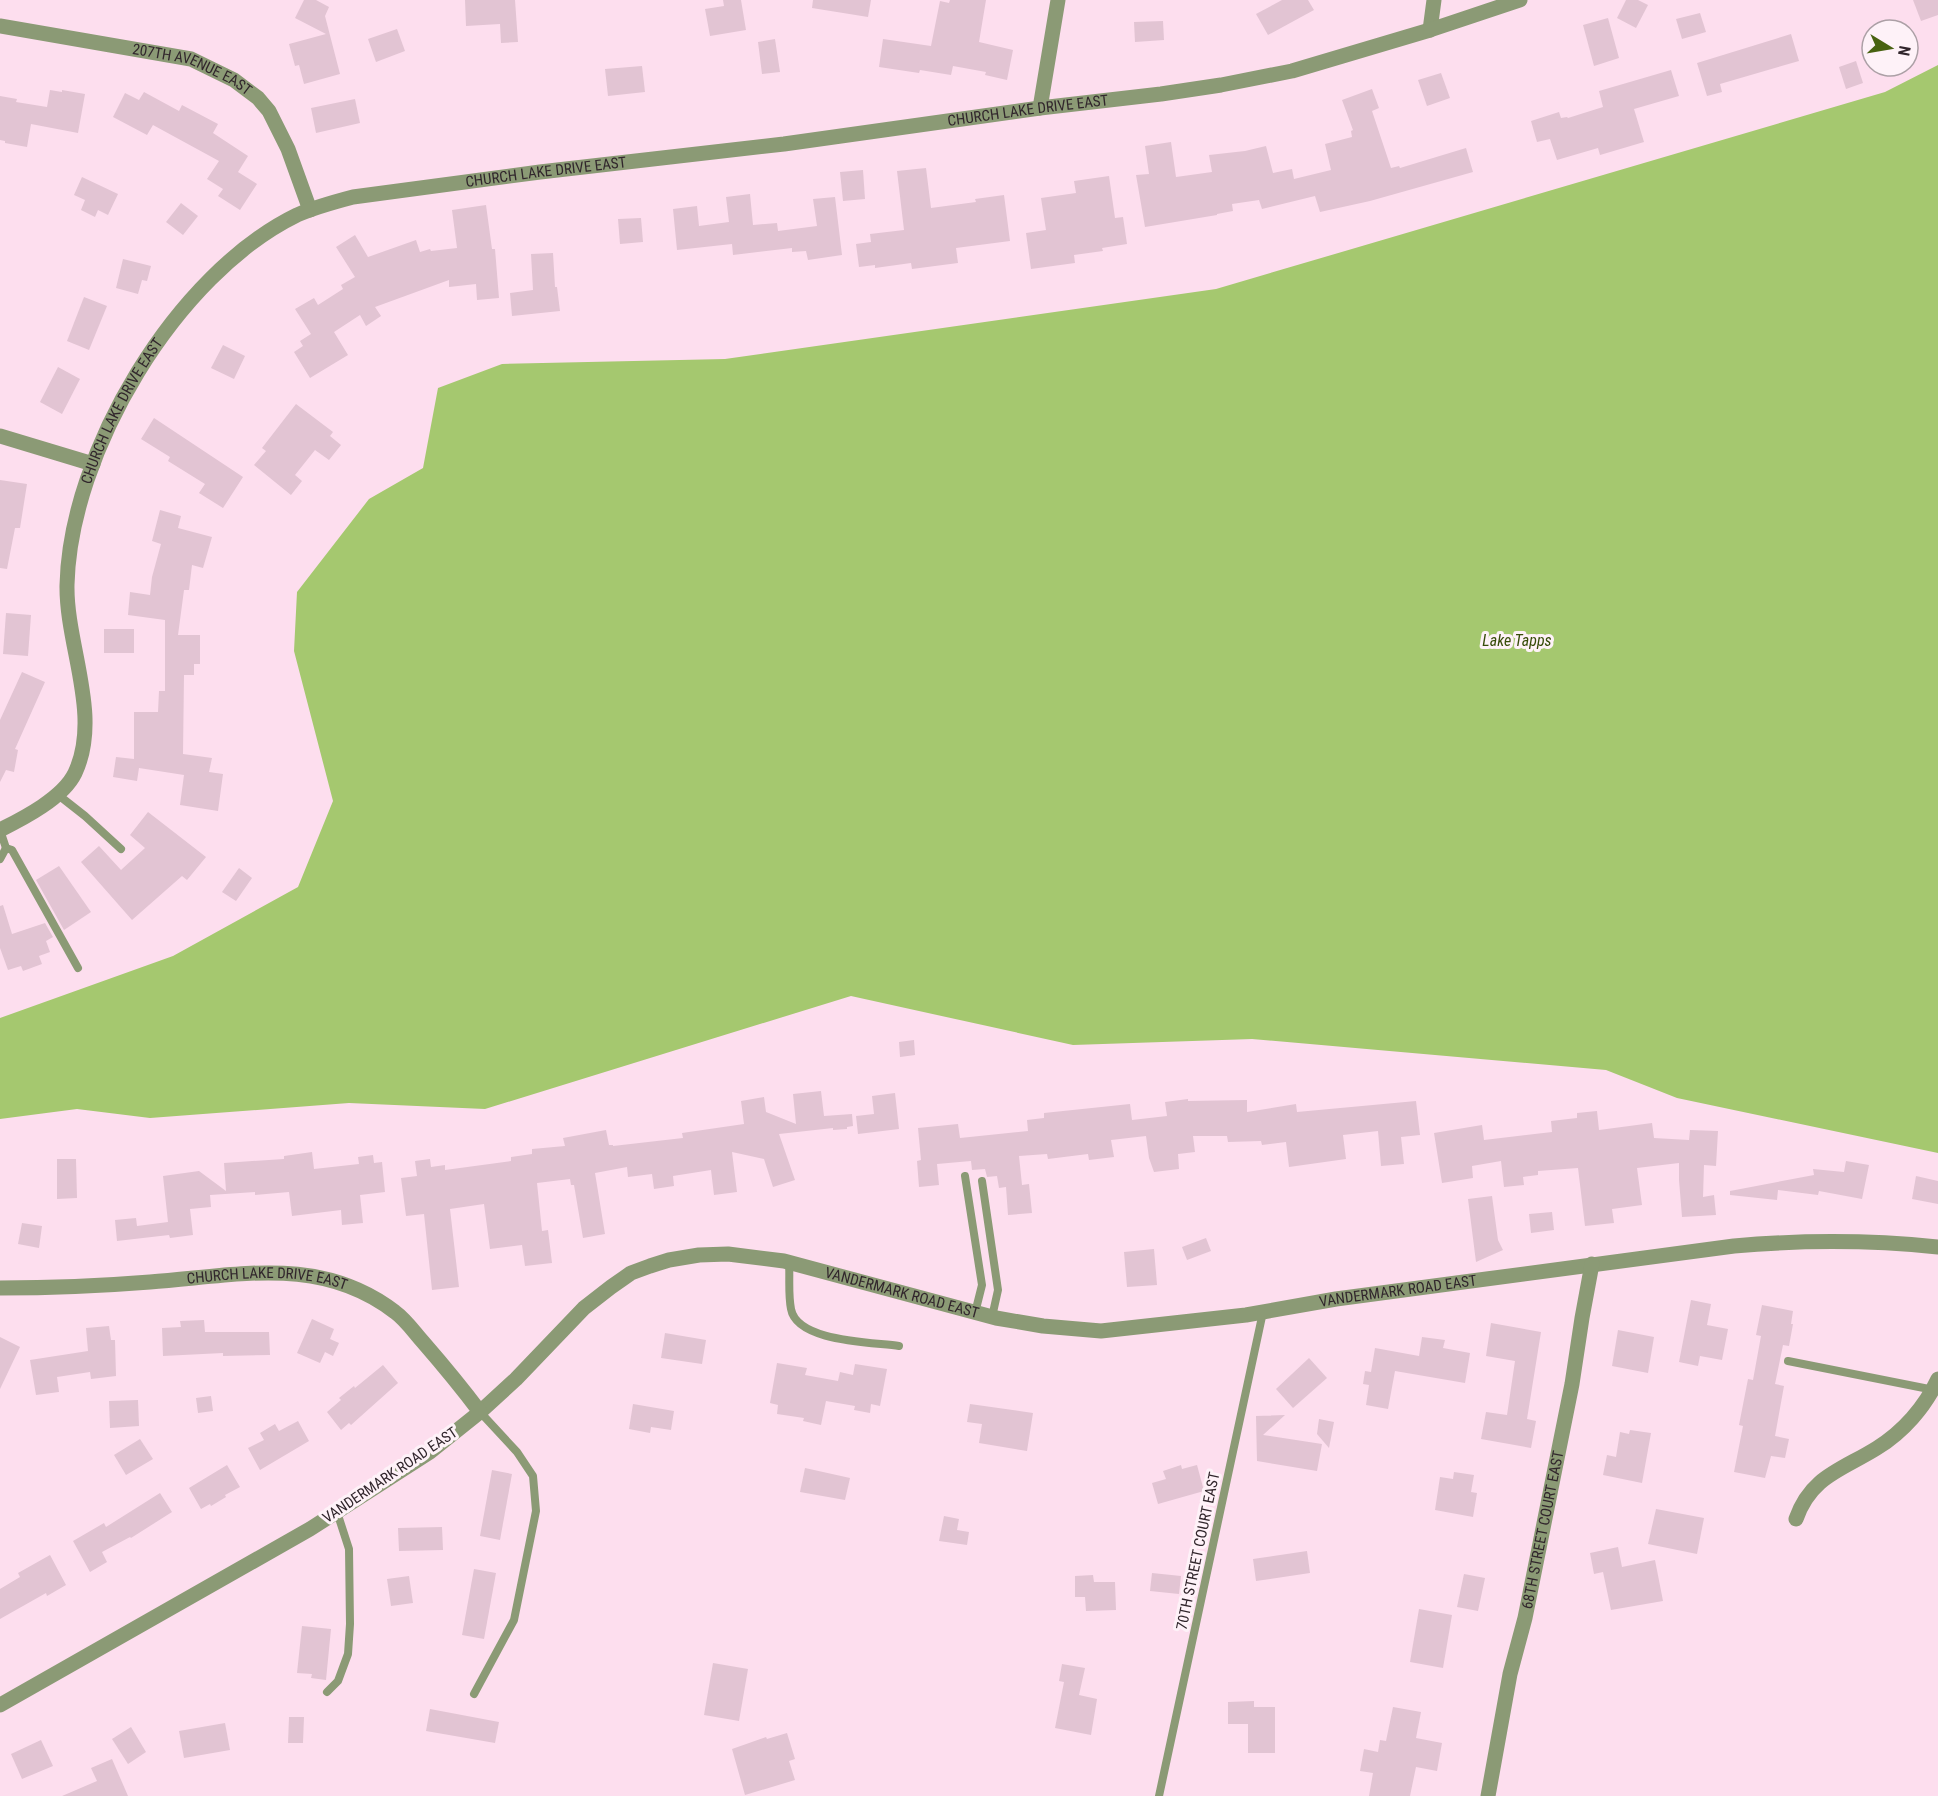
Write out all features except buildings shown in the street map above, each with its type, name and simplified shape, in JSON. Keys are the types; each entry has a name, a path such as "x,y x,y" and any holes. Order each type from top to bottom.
{"street":[{"path":"1040,108 1058,0"},
{"path":"1430,30 1434,0"},
{"name":"CHURCH LAKE DRIVE EAST","path":"0,830 57,794 75,775 85,738 82,694 67,588 73,538 84,489 113,415 131,383 183,308 218,270 262,235 296,215 353,197 531,173 784,144 1040,108 1161,94 1282,73 1430,30 1520,0"},
{"name":"207TH AVENUE EAST","path":"0,26 191,59 234,80 258,98 269,111 288,149 310,210"},
{"path":"0,436 93,465"},
{"name":"VANDERMARK ROAD EAST","path":"0,1705 337,1512 430,1452 480,1412 516,1379 584,1308 632,1273 669,1260 699,1255 728,1254 789,1262 992,1317 1043,1326 1101,1331 1263,1312 1336,1299 1722,1248 1784,1242 1854,1241 1938,1247"},
{"name":"68TH STREET COURT EAST","path":"1488,1796 1510,1674 1525,1618 1572,1384 1592,1264"},
{"name":"CHURCH LAKE DRIVE EAST","path":"0,1288 126,1284 277,1271 316,1276 352,1288 395,1312 453,1376 480,1412"},
{"path":"1796,1519 1805,1498 1821,1480 1893,1437 1936,1387"}],"lane":[{"path":"57,794 86,816 122,849"},
{"path":"0,830 6,848 0,860"},
{"path":"6,848 12,850 71,960 78,968"},
{"path":"965,1176 982,1286 975,1312"},
{"path":"982,1181 998,1290 992,1317"},
{"path":"789,1262 791,1310 797,1322 822,1335 898,1346"},
{"name":"70TH STREET COURT EAST","path":"1159,1796 1263,1312"},
{"path":"1788,1361 1936,1387"},
{"path":"474,1694 514,1620 536,1511 533,1476 517,1452 480,1412"},
{"path":"327,1692 338,1681 348,1654 350,1624 348,1549 337,1512"}],"water":[{"name":"Lake Tapps","path":"1938,65 1938,1153 1677,1098 1606,1070 1252,1039 1073,1045 851,996 485,1109 349,1103 150,1118 77,1109 0,1119 0,1018 173,956 298,887 333,801 294,651 297,592 369,499 423,468 438,388 502,364 725,359 1216,289 1885,92 1912,78 1920,78 1920,74"}]}
